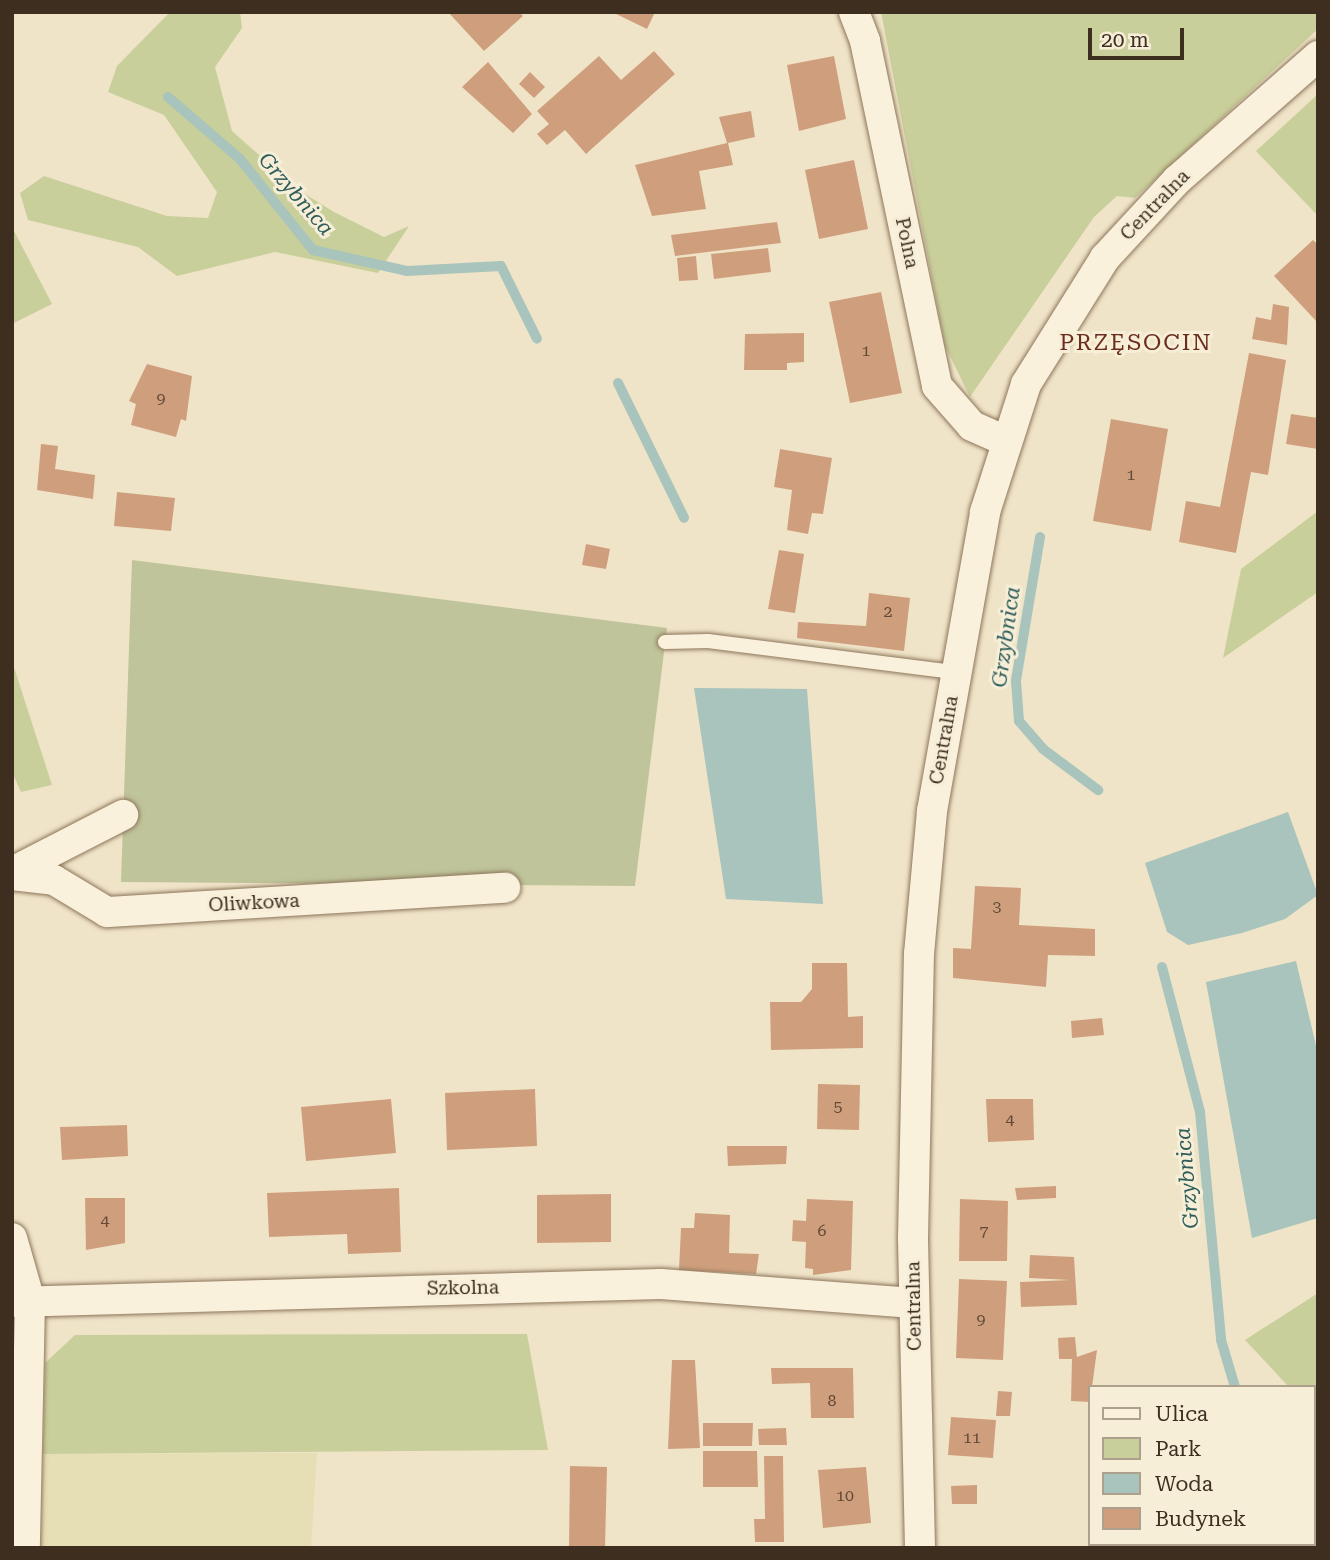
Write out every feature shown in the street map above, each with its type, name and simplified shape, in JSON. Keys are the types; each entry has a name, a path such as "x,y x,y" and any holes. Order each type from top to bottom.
{"street":[{"name":"Polna","path":"854,12 865,41 937,386 972,426 1006,441"},
{"name":"Centralna","path":"920,1548 913,1303 919,954 932,811 985,512 1006,441 1044,349 1105,258 1177,180 1318,56"},
{"name":"Oliwkowa","path":"12,874 123,815"},
{"name":"Oliwkowa","path":"12,874 54,880 107,912 506,888"},
{"path":"12,1238 21,1302 25,1548"},
{"name":"Szkolna","path":"21,1302 660,1284 913,1303"}],"lane":[{"path":"665,642 708,641 955,672"}],"shaded area":[{"path":"317,1453 311,1548 39,1548 43,1454"}],"green space":[{"path":"170,12 240,12 242,28 215,67 232,131 300,191 334,212 384,237 409,226 378,273 275,252 177,276 138,247 28,220 20,193 44,176 167,216 208,218 217,192 164,115 108,92 117,66"},
{"path":"881,12 1318,12 1318,29 1135,198 1117,196 1094,217 970,397 945,346"},
{"path":"1318,94 1318,216 1256,151"},
{"path":"12,227 52,304 12,324"},
{"path":"1318,511 1318,592 1223,658 1241,569"},
{"path":"132,560 667,628 635,886 121,882"},
{"path":"12,661 52,785 21,792 12,772"},
{"path":"1318,1293 1318,1417 1316,1385 1287,1385 1245,1340"},
{"path":"527,1334 548,1450 43,1454 45,1363 75,1335"}],"water":[{"path":"694,688 807,689 823,904 726,899"},
{"path":"1288,812 1318,895 1285,919 1242,933 1188,945 1167,932 1145,863"},
{"path":"1296,961 1318,1054 1318,1218 1252,1238 1206,982"}],"building":[{"path":"448,12 519,12 523,16 484,51"},
{"path":"612,12 655,12 647,29"},
{"path":"654,51 675,74 586,154 565,130 547,145 537,134 549,124 537,111 599,56 621,80"},
{"path":"834,56 846,119 799,131 787,65"},
{"path":"488,62 532,114 513,133 462,87"},
{"path":"530,72 545,87 534,98 519,84"},
{"path":"751,111 755,137 728,143 733,165 699,171 706,209 652,216 635,165 727,143 719,117"},
{"path":"854,160 868,229 819,239 805,170"},
{"path":"777,222 781,243 675,256 671,235"},
{"path":"1313,240 1318,245 1318,323 1274,276"},
{"path":"768,248 771,272 714,279 711,254"},
{"path":"696,256 698,280 679,281 677,258"},
{"path":"881,292 902,393 850,403 829,302"},
{"path":"1273,304 1289,307 1287,345 1252,339 1256,317 1271,320"},
{"path":"804,333 804,362 787,363 787,370 744,370 745,334"},
{"path":"1249,353 1286,360 1268,475 1251,472 1236,553 1179,542 1186,501 1220,507"},
{"path":"147,364 192,376 186,421 181,419 176,437 131,425 136,404 129,401"},
{"path":"1291,414 1318,418 1318,449 1286,444"},
{"path":"1111,419 1168,429 1151,531 1093,521"},
{"path":"41,444 58,446 55,469 95,475 93,499 37,490"},
{"path":"780,449 832,458 823,514 812,513 808,534 787,530 792,490 774,487"},
{"path":"117,492 175,498 171,531 114,526"},
{"path":"586,544 610,549 606,569 582,565"},
{"path":"779,550 804,554 795,613 768,609"},
{"path":"869,593 910,598 904,651 797,638 798,622 866,626"},
{"path":"975,886 1021,888 1019,925 1095,929 1095,956 1048,955 1046,987 953,978 953,948 971,949"},
{"path":"812,963 847,963 848,1017 863,1016 863,1048 771,1050 770,1002 801,1002 812,989"},
{"path":"1102,1018 1104,1035 1072,1038 1071,1021"},
{"path":"818,1084 860,1085 859,1130 817,1129"},
{"path":"535,1089 537,1146 447,1150 445,1093"},
{"path":"391,1099 396,1153 306,1161 301,1107"},
{"path":"986,1099 1033,1099 1034,1140 988,1142"},
{"path":"127,1125 128,1156 62,1160 60,1127"},
{"path":"727,1146 787,1146 786,1164 728,1166"},
{"path":"1056,1186 1056,1198 1017,1200 1015,1188"},
{"path":"399,1188 401,1252 348,1254 347,1234 269,1237 267,1193"},
{"path":"611,1194 611,1242 537,1243 537,1195"},
{"path":"85,1198 125,1198 125,1243 86,1250"},
{"path":"807,1199 853,1201 851,1270 813,1275 813,1269 805,1268 806,1242 792,1241 793,1220 806,1221"},
{"path":"960,1199 1008,1201 1007,1261 959,1261"},
{"path":"695,1213 730,1215 729,1253 759,1254 756,1274 679,1270 681,1228 694,1228"},
{"path":"1030,1255 1074,1257 1077,1305 1021,1307 1020,1282 1070,1280 1029,1278"},
{"path":"959,1279 1007,1281 1003,1360 956,1358"},
{"path":"1075,1337 1077,1357 1097,1350 1092,1385 1088,1385 1088,1402 1071,1401 1072,1359 1059,1359 1058,1338"},
{"path":"672,1360 695,1360 700,1448 668,1449"},
{"path":"771,1368 853,1368 854,1418 811,1418 810,1383 772,1384"},
{"path":"998,1391 1012,1392 1010,1416 996,1416"},
{"path":"951,1417 996,1420 993,1458 948,1455"},
{"path":"703,1423 753,1423 752,1446 703,1446"},
{"path":"786,1428 787,1445 759,1445 758,1429"},
{"path":"703,1451 757,1451 758,1487 703,1487"},
{"path":"764,1456 783,1456 784,1542 755,1542 754,1519 765,1519"},
{"path":"570,1466 607,1467 605,1548 569,1548"},
{"path":"866,1467 871,1523 823,1528 818,1470"},
{"path":"977,1485 977,1504 952,1504 951,1486"}],"waterway":[{"name":"Grzybnica","path":"168,97 240,159 313,250 407,271 501,266 537,339"},
{"name":"Grzybnica","path":"618,383 684,518"},
{"name":"Grzybnica","path":"1040,537 1016,681 1019,721 1043,749 1098,790"},
{"name":"Grzybnica","path":"1162,967 1200,1112 1221,1340 1234,1385"}],"district":[{"name":"PRZĘSOCIN","path":"1136,343"}]}
